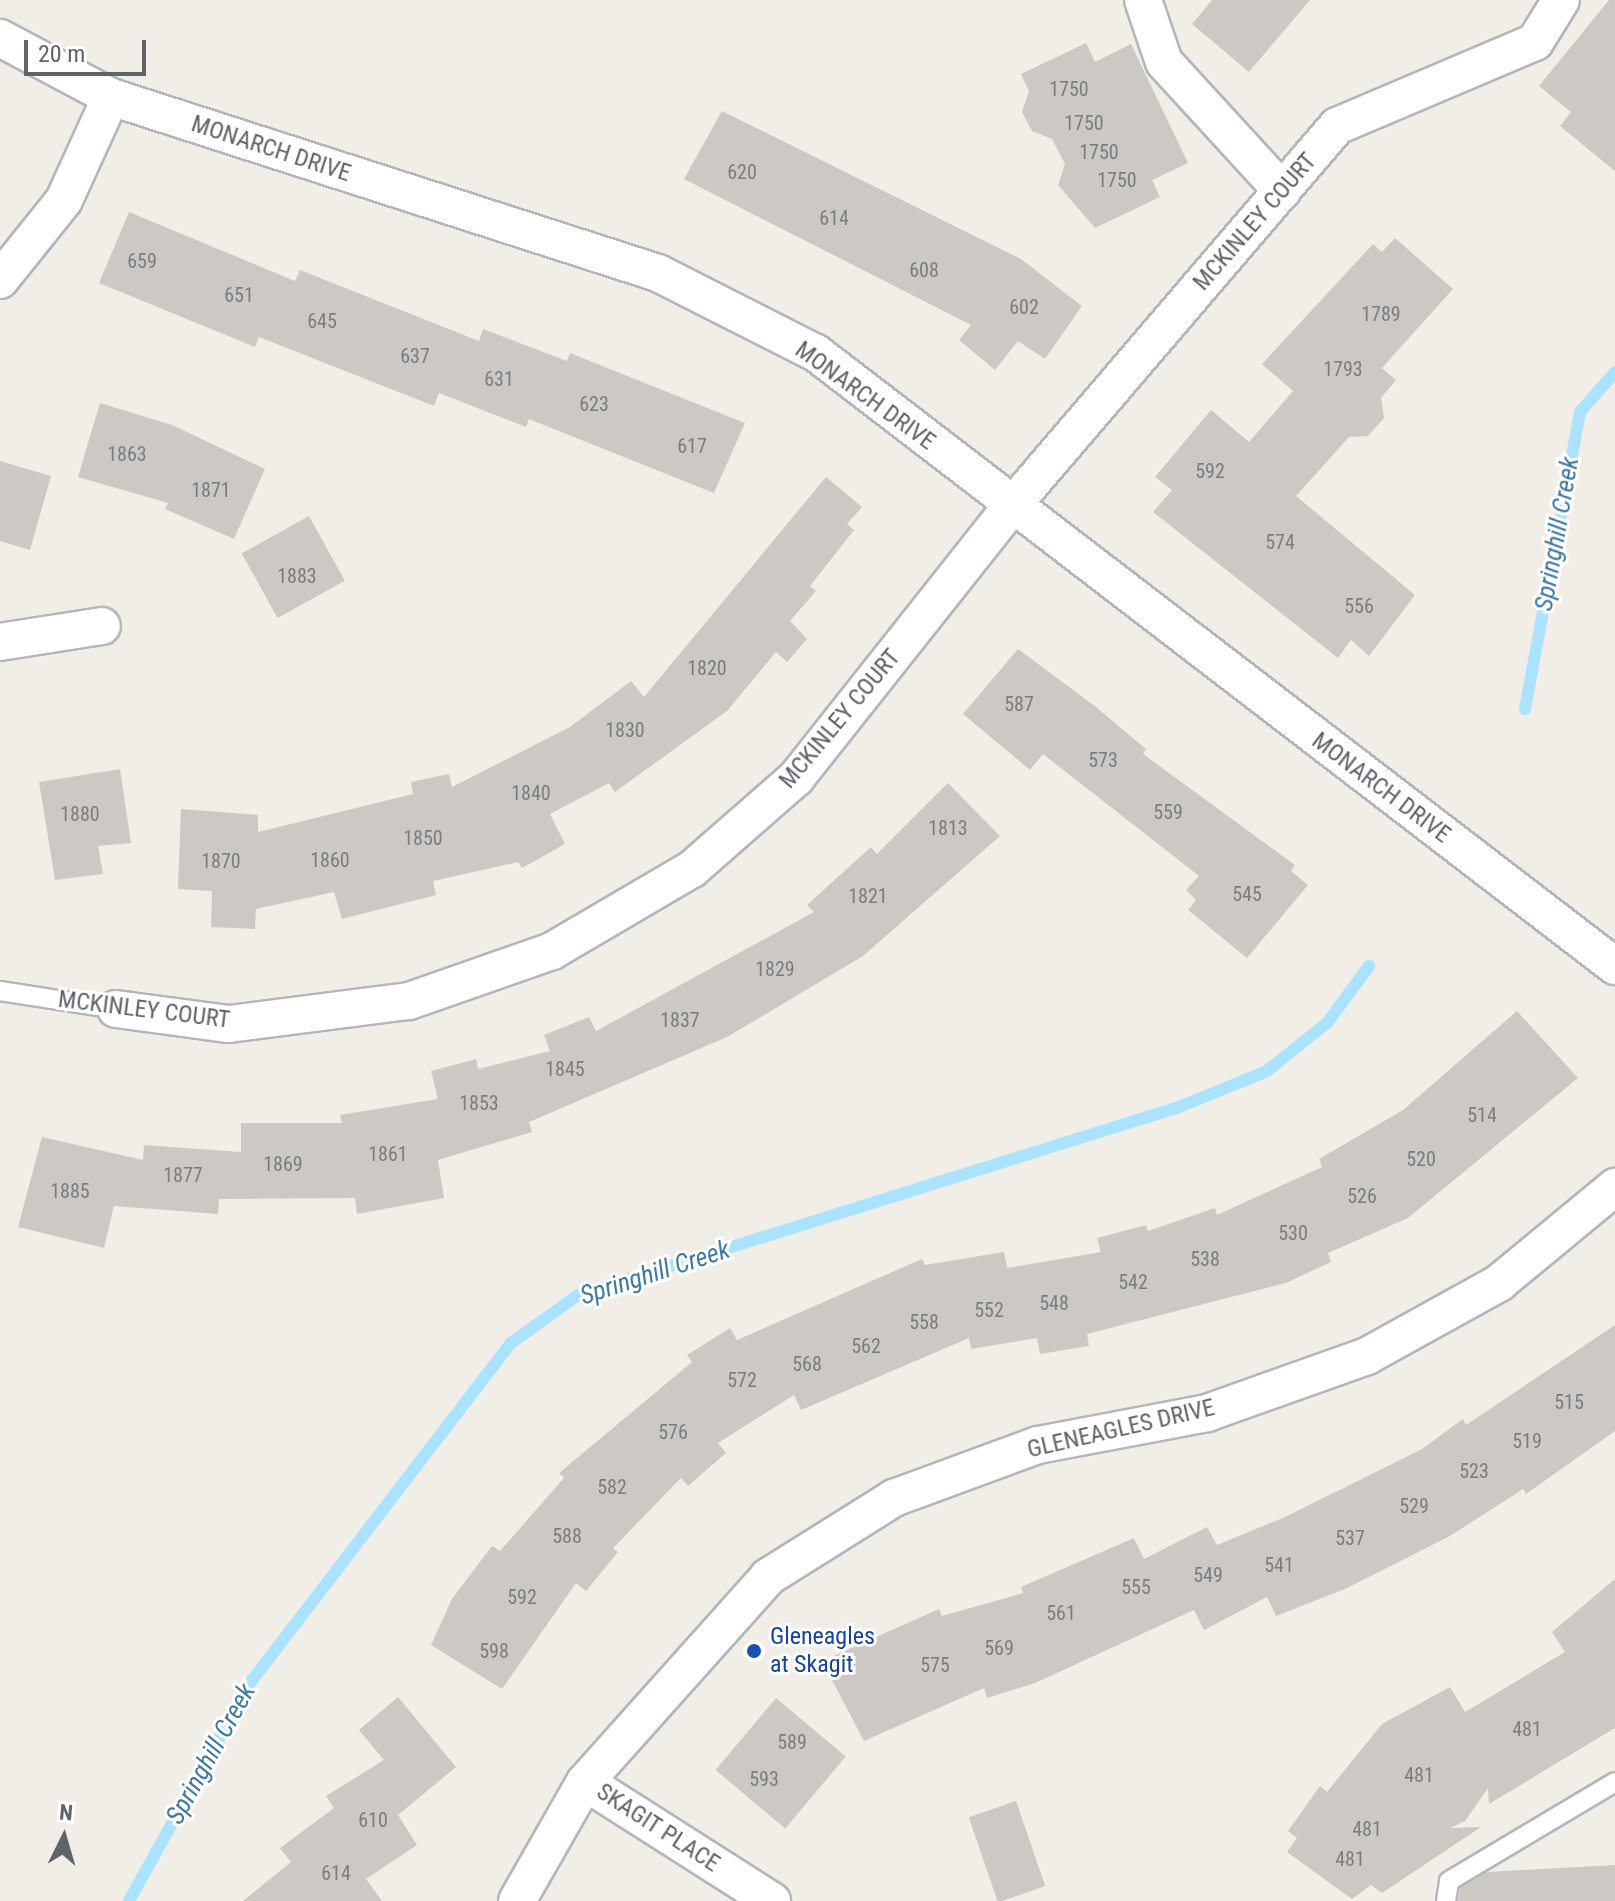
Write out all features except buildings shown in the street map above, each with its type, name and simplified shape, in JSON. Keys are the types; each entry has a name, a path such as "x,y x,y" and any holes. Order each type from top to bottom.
{"street":[{"path":"1143,0 1164,62 1282,191"},
{"name":"MCKINLEY COURT","path":"116,1009 229,1024 394,1003 552,951 692,869 796,778 1011,507 1337,126 1401,105 1535,42 1561,0"},
{"name":"MONARCH DRIVE","path":"0,38 111,97 658,273 816,353 1011,507 1615,966"},
{"path":"0,280 64,200 111,97"},
{"path":"0,642 102,626"},
{"name":"GLENEAGLES DRIVE","path":"517,1901 585,1782 768,1577 894,1498 1038,1445 1207,1413 1367,1356 1499,1283 1615,1187"},
{"name":"SKAGIT PLACE","path":"585,1782 772,1901"}],"lane":[{"name":"MCKINLEY COURT","path":"0,991 116,1009"},
{"path":"1446,1901 1449,1881 1615,1782"}],"waterway":[{"name":"Springhill Creek","path":"1525,709 1580,412 1615,372"},
{"name":"Springhill Creek","path":"129,1901 250,1683 511,1343 578,1295 1179,1107 1267,1071 1327,1023 1369,966"}],"place":[{"name":"Gleneagles at Skagit","path":"754,1651"}]}
